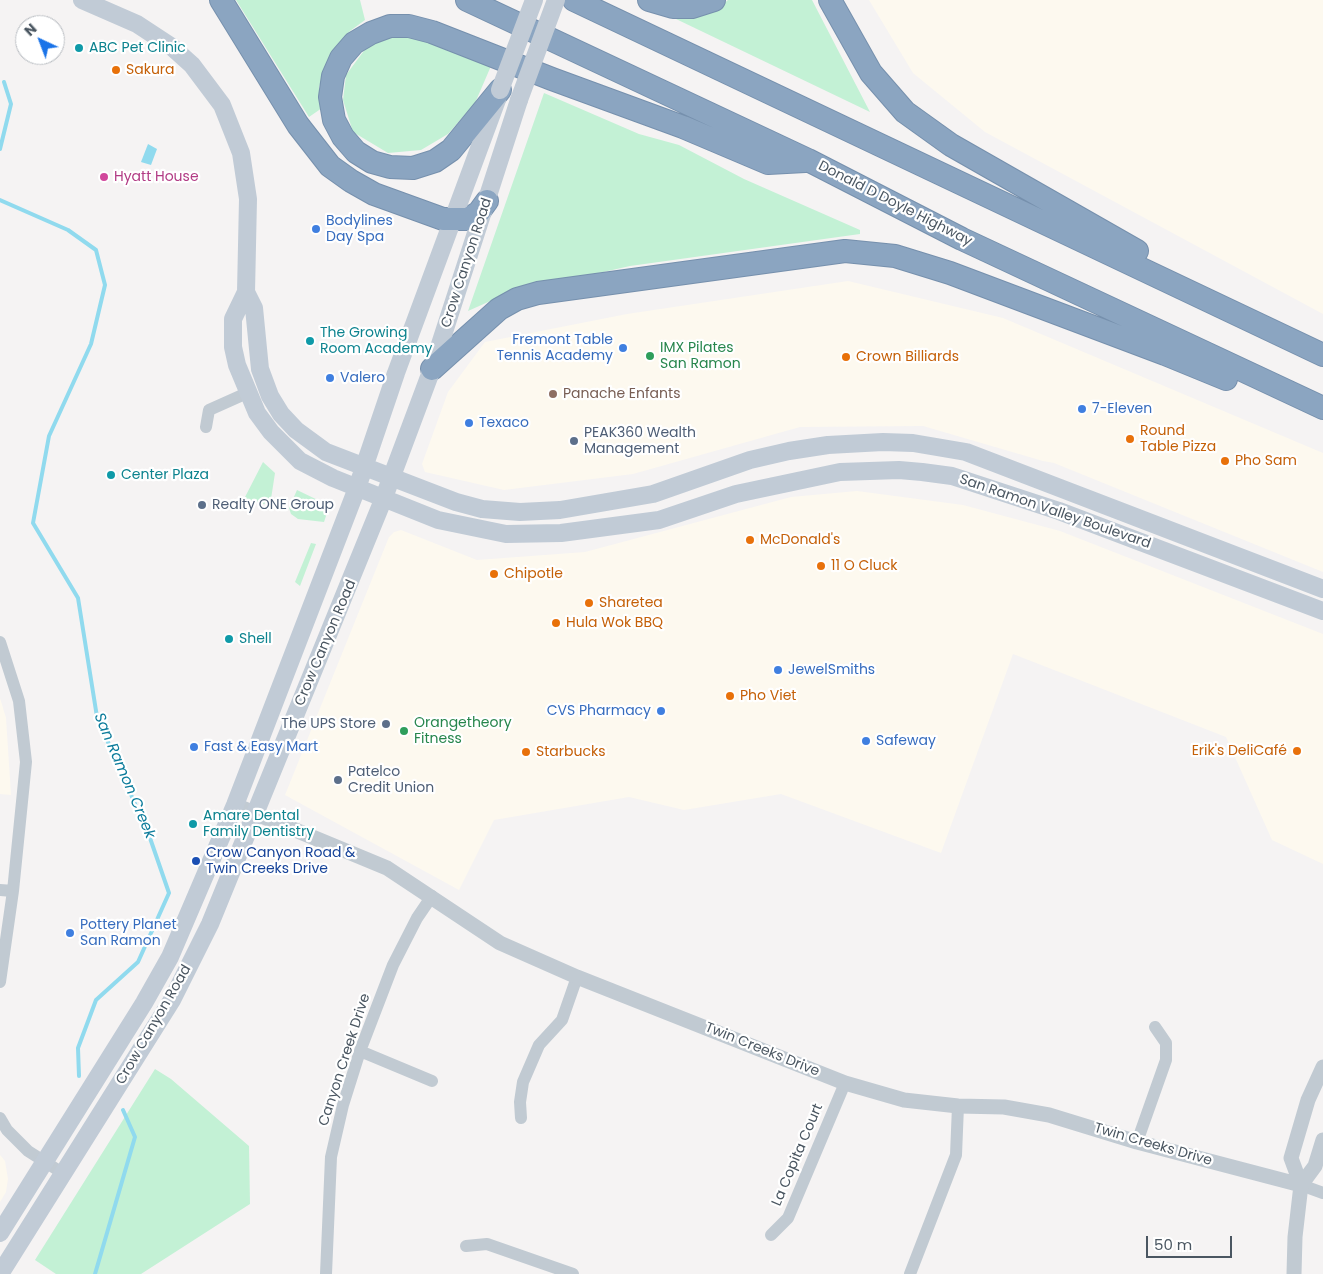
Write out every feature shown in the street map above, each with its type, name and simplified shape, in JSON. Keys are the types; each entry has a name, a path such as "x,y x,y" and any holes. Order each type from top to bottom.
{"highway":[{"path":"221,0 298,125 330,166 374,194 451,220 468,218 479,212 487,202"},
{"name":"Donald D Doyle Highway","path":"467,0 808,160 962,239 1323,408"},
{"path":"574,0 1323,355"},
{"path":"649,0 673,7 692,7 714,0"},
{"path":"830,0 871,74 886,94 926,130 1148,257 1201,296"},
{"path":"510,95 451,150 435,161 413,168 390,167 372,162 356,152 343,138 334,120 330,97 333,76 341,58 354,43 371,33 390,26 409,26 432,32 683,127 768,163 808,160"},
{"path":"432,369 499,309 516,299 538,293 822,252 845,251 895,256 950,273 1165,354 1246,388 1285,390"}],"main road":[{"name":"San Ramon Valley Boulevard","path":"82,0 137,24 172,47 192,64 222,105 233,128 245,173 248,199 246,292 233,319 233,347 237,366 257,413 287,450 300,461 384,500 438,520 506,534 561,533 659,520 736,494 840,472 899,470 952,476 1059,511 1323,612"},
{"name":"Crow Canyon Road","path":"0,1274 174,996 210,924 384,500 432,369 487,202 510,95 534,0"},
{"name":"Crow Canyon Road","path":"0,1233 144,1003 170,957 235,805 357,488 451,220 556,0"},
{"name":"San Ramon Valley Boulevard","path":"246,292 254,308 260,369 270,396 281,414 302,436 326,452 451,500 482,509 520,512 560,510 653,494 750,460 788,451 846,444 913,443 966,452 1323,589"}],"street":[{"path":"206,427 209,410 247,392"},
{"path":"0,642 19,701 26,762 13,891 0,982"},
{"name":"Twin Creeks Drive","path":"235,805 387,868 432,896 500,943 577,977 845,1083 904,1100 958,1106 1004,1108 1049,1115 1137,1142 1301,1185 1323,1193"},
{"path":"0,890 13,891"},
{"name":"Canyon Creek Drive","path":"326,1274 331,1157 343,1105 360,1051 404,942 432,896"},
{"path":"521,1118 520,1102 523,1082 539,1046 562,1020 577,977"},
{"path":"1137,1142 1166,1060 1166,1043 1155,1027"},
{"path":"360,1051 432,1081"},
{"path":"1294,1274 1295,1237 1301,1185 1290,1158 1308,1100 1323,1067"},
{"name":"La Copita Court","path":"771,1235 788,1218 845,1083"},
{"path":"910,1274 956,1155 958,1106"},
{"path":"0,1118 7,1130 28,1151 64,1174"},
{"path":"1301,1185 1315,1166 1323,1140"},
{"path":"466,1246 488,1244 573,1274"},
{"path":"536,1274 540,1261"}],"shaded area":[{"path":"869,0 1323,0 1323,314 985,132 913,73"},
{"path":"848,281 1003,318 1323,453 1323,572 1054,463 923,426 800,427 633,474 504,490 425,472 422,464 448,392 485,342 627,314"},
{"path":"857,491 963,505 1060,531 1323,634 1323,864 1272,840 1226,737 1013,654 941,853 781,794 684,810 629,797 494,820 459,890 285,795 389,537 394,532 401,530 477,560 585,552 791,497"},
{"path":"0,698 6,718 11,795 0,794"},
{"path":"0,1155 5,1161 8,1179 6,1192 0,1202"}],"green space":[{"path":"236,0 360,0 365,20 350,31 332,52 319,87 319,100 322,108 309,117"},
{"path":"728,0 812,0 870,112 676,19 677,15 721,6"},
{"path":"413,36 491,66 475,103 448,134 421,150 388,153 353,132 343,100 346,75 366,48 388,37"},
{"path":"544,93 639,134 679,145 744,179 860,230 860,234 630,266 506,294 468,311"},
{"path":"263,462 275,473 271,499 264,504 244,499"},
{"path":"297,490 326,504 328,510 324,522 298,519 291,514 289,508"},
{"path":"311,543 316,544 300,586 295,582"},
{"path":"155,1069 171,1079 249,1146 250,1204 141,1274 56,1274 35,1260"}],"water":[{"path":"148,144 157,149 151,165 141,162"}],"waterway":[{"name":"San Ramon Creek","path":"0,149 11,104 4,82"},
{"name":"San Ramon Creek","path":"0,200 68,230 96,250 105,285 91,344 49,436 33,523 78,598 97,717 150,838 169,893 138,962 96,1000 78,1048 79,1076"},
{"name":"San Ramon Creek","path":"95,1274 135,1137 123,1110"}],"place":[{"name":"ABC Pet Clinic","path":"79,48"},
{"name":"Sakura","path":"116,70"},
{"name":"Hyatt House","path":"104,177"},
{"name":"Bodylines Day Spa","path":"316,229"},
{"name":"The Growing Room Academy","path":"310,341"},
{"name":"Fremont Table Tennis Academy","path":"623,348"},
{"name":"IMX Pilates San Ramon","path":"650,356"},
{"name":"Crown Billiards","path":"846,357"},
{"name":"Valero","path":"330,378"},
{"name":"Panache Enfants","path":"553,394"},
{"name":"7-Eleven","path":"1082,409"},
{"name":"Texaco","path":"469,423"},
{"name":"Round Table Pizza","path":"1130,439"},
{"name":"PEAK360 Wealth Management","path":"574,441"},
{"name":"Pho Sam","path":"1225,461"},
{"name":"Center Plaza","path":"111,475"},
{"name":"Realty ONE Group","path":"202,505"},
{"name":"McDonald's","path":"750,540"},
{"name":"11 O Cluck","path":"821,566"},
{"name":"Chipotle","path":"494,574"},
{"name":"Sharetea","path":"589,603"},
{"name":"Hula Wok BBQ","path":"556,623"},
{"name":"Shell","path":"229,639"},
{"name":"JewelSmiths","path":"778,670"},
{"name":"Pho Viet","path":"730,696"},
{"name":"CVS Pharmacy","path":"661,711"},
{"name":"The UPS Store","path":"386,724"},
{"name":"Orangetheory Fitness","path":"404,731"},
{"name":"Safeway","path":"866,741"},
{"name":"Fast & Easy Mart","path":"194,747"},
{"name":"Erik's DeliCafé","path":"1297,751"},
{"name":"Starbucks","path":"526,752"},
{"name":"Patelco Credit Union","path":"338,780"},
{"name":"Amare Dental Family Dentistry","path":"193,824"},
{"name":"Crow Canyon Road & Twin Creeks Drive","path":"196,861"},
{"name":"Pottery Planet San Ramon","path":"70,933"}]}
